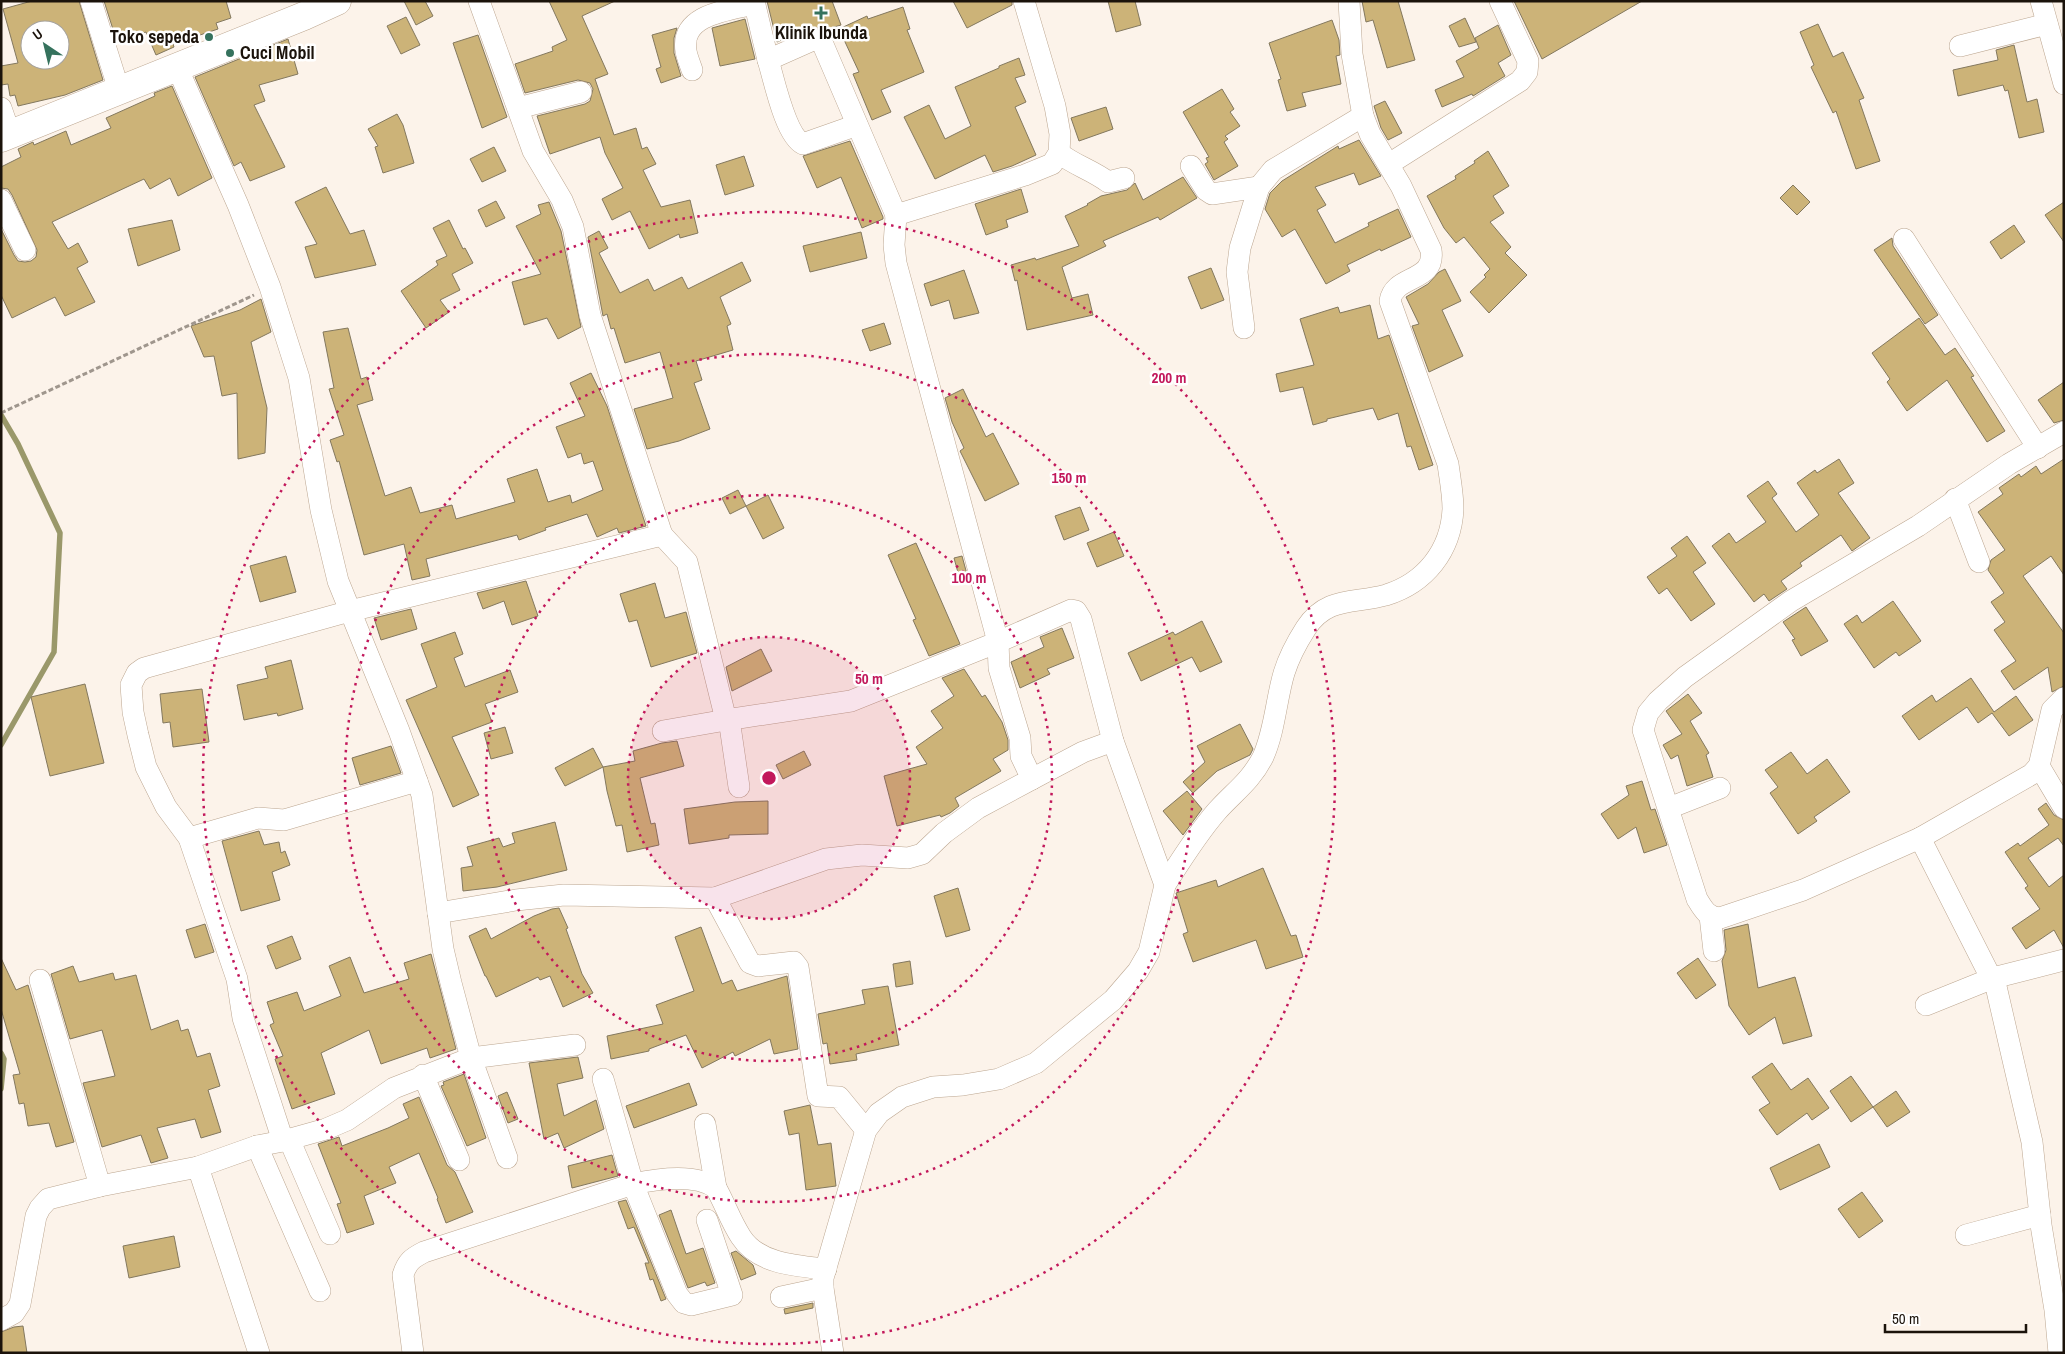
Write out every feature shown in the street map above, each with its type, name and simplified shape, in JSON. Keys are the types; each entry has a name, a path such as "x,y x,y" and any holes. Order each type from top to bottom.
{"main road":[{"path":"5,136 337,1"}],"street":[{"path":"91,1 120,90"},
{"path":"479,1 533,151 562,200 573,227 590,315 662,535 687,562 727,720 739,787"},
{"path":"833,1353 824,1278 866,1130 879,1113 902,1097 933,1087 964,1085 999,1079 1036,1063 1062,1044 1113,1000 1138,971 1149,952 1165,885 1198,834 1218,810 1248,781 1263,756 1274,721 1286,667 1305,628 1326,608 1340,602 1384,595 1405,587 1425,574 1441,554 1453,510 1448,464 1390,301 1391,294 1395,288 1423,273 1431,264 1433,258 1432,250 1401,186 1370,134 1364,116 1352,54 1349,1"},
{"path":"1388,164 1520,82 1528,72 1528,61 1500,1"},
{"path":"2040,1 2064,84"},
{"path":"692,70 686,44 687,38 698,20 705,16 754,3 768,60 789,126 798,142 803,144 857,125"},
{"path":"896,215 1025,175 1052,164 1059,153 1060,134 1031,3"},
{"path":"1960,46 2047,24"},
{"path":"768,60 813,40 822,40 896,215 894,245 896,263 998,642 999,668 1020,738 1021,756 1032,779"},
{"path":"177,67 238,205 270,287 299,378 321,510 338,581 399,732 422,795 445,958 471,1058 507,1158"},
{"path":"518,108 581,92"},
{"path":"1,108 5,136"},
{"path":"1244,328 1237,272 1240,248 1259,187 1273,170 1364,116"},
{"path":"1059,153 1072,164 1085,168 1108,182 1124,178"},
{"path":"1191,166 1206,190 1212,194 1259,187"},
{"path":"1,200 25,250"},
{"path":"1904,239 2038,448"},
{"path":"1714,951 1710,916 1697,898 1643,730 1645,718 1658,701 1685,677 1791,601 1918,526 2009,464 2064,432"},
{"path":"1955,500 1979,562"},
{"path":"330,1234 286,1140 243,1018 237,979 189,838 166,807 146,767 132,702 131,686 137,673 162,663 350,611 662,535"},
{"path":"663,731 851,701 998,642 1064,611 1071,610 1076,612 1081,619 1112,741 1165,885"},
{"path":"1710,916 1720,918 1729,916 1804,890 1920,838 2032,774 2039,766 2052,710 2064,698"},
{"path":"438,913 516,900 564,895 715,898 826,859 862,855 908,858 922,854 978,808 1083,752 1112,741"},
{"path":"2039,766 2064,808"},
{"path":"189,838 258,818 284,820 417,781"},
{"path":"1669,808 1720,788"},
{"path":"1920,838 1988,972 1993,978 2032,1142 2059,1353"},
{"path":"715,898 750,963 758,966 794,962 798,968 818,1096 840,1097 866,1130"},
{"path":"1926,1005 1993,978 2064,960"},
{"path":"40,980 100,1186"},
{"path":"1,1320 14,1313 20,1304 36,1216 48,1199 100,1186 198,1167 257,1146 326,1129 347,1120 394,1088 423,1075 471,1058 575,1045"},
{"path":"423,1075 459,1160"},
{"path":"603,1079 633,1184 677,1294 684,1304 691,1305 732,1295 707,1220"},
{"path":"705,1124 716,1188 742,1239 753,1250 764,1256 824,1278"},
{"path":"257,1146 320,1291"},
{"path":"198,1167 258,1353"},
{"path":"413,1353 403,1275 406,1264 414,1257 633,1184 677,1179 706,1182 716,1188"},
{"path":"1966,1235 2040,1215"},
{"path":"781,1297 824,1278"}],"path":[{"path":"1,413 270,287"}],"building":[{"path":"32,1 79,1 103,80 65,95 18,106 15,95 10,96 8,84 1,85 1,66 18,63 3,9"},
{"path":"104,1 226,1 231,18 216,23 218,29 173,44 174,47 156,55 146,32 117,42"},
{"path":"404,1 425,1 433,16 416,25"},
{"path":"549,1 615,1 582,16 608,74 595,79 614,135 636,128 642,149 647,147 656,164 643,170 661,207 690,200 698,233 680,238 679,234 649,249 630,211 612,220 602,199 623,188 605,153 600,137 550,154 537,116 585,104 590,101 593,89 590,83 578,80 525,93 515,64 553,51 552,47 567,40"},
{"path":"767,1 832,1 841,25 828,29 808,28 777,42"},
{"path":"953,1 1012,1 1012,5 967,28"},
{"path":"1108,1 1135,1 1141,25 1116,32"},
{"path":"1362,1 1398,1 1415,60 1387,68 1373,20 1366,22"},
{"path":"1514,1 1642,1 1542,59"},
{"path":"903,7 910,29 907,30 924,72 881,90 891,112 872,120 853,74 859,72 839,29 867,16 868,19"},
{"path":"406,17 420,45 401,54 387,26"},
{"path":"1465,18 1476,42 1459,47 1449,26"},
{"path":"745,19 755,59 720,66 712,28"},
{"path":"1332,20 1339,40 1340,55 1336,56 1341,84 1302,93 1306,106 1287,111 1278,80 1281,79 1269,43"},
{"path":"1818,24 1833,57 1843,52 1864,98 1859,100 1880,161 1856,169 1836,111 1833,113 1811,67 1814,65 1800,32"},
{"path":"1498,25 1511,55 1498,63 1505,76 1473,96 1472,94 1442,107 1435,90 1464,77 1456,61 1479,48 1475,38"},
{"path":"677,28 674,38 674,53 681,76 661,83 656,69 661,67 652,35"},
{"path":"478,35 507,117 482,128 453,43"},
{"path":"288,39 298,74 259,85 265,101 254,105 285,167 250,181 241,162 234,166 195,77"},
{"path":"2014,45 2027,102 2037,99 2044,132 2019,138 2008,90 2005,91 2003,85 1958,96 1953,70 1998,60 1996,50"},
{"path":"1019,58 1025,75 1015,78 1026,102 1015,107 1036,155 993,172 985,155 935,179 904,117 929,105 945,139 971,126 955,87"},
{"path":"172,86 212,178 178,196 170,178 150,189 144,179 52,222 68,249 78,243 88,262 77,268 95,302 65,316 55,297 12,318 1,295 1,229 18,261 31,261 36,257 37,250 12,195 8,189 1,188 1,167 21,157 18,149 33,142 34,145 66,131 71,145 111,128 106,118 155,96 154,93"},
{"path":"1222,89 1234,109 1230,112 1240,126 1225,136 1228,139 1224,142 1238,166 1214,180 1205,164 1208,162 1206,158 1209,157 1183,112"},
{"path":"1385,101 1402,133 1388,140 1381,128 1374,106"},
{"path":"1106,107 1113,129 1079,141 1071,118"},
{"path":"397,114 403,125 414,163 383,173 375,147 378,146 368,129"},
{"path":"1359,140 1381,176 1359,185 1354,173 1315,187 1326,205 1317,210 1335,243 1369,226 1368,223 1398,209 1411,237 1347,265 1350,271 1326,284 1295,229 1282,237 1265,209 1270,193 1282,181 1338,146 1339,149"},
{"path":"850,141 883,217 883,219 862,228 841,177 817,188 803,156"},
{"path":"494,147 506,171 482,182 470,159"},
{"path":"1488,151 1509,186 1493,196 1504,213 1490,222 1511,247 1505,253 1527,275 1489,313 1470,292 1486,277 1484,275 1490,269 1464,237 1456,243 1444,228 1427,196 1456,179 1455,176 1475,163 1474,161"},
{"path":"744,156 754,186 725,195 716,165"},
{"path":"1183,177 1197,198 1160,220 1158,217 1103,241 1106,246 1062,267 1072,298 1088,294 1093,315 1027,330 1017,280 1015,281 1011,265 1035,258 1036,260 1079,246 1065,216 1088,205 1101,196 1127,190 1135,183 1143,200"},
{"path":"1793,185 1810,202 1797,215 1780,198"},
{"path":"326,187 350,234 364,230 376,265 315,278 305,247 317,244 295,202"},
{"path":"1021,189 1028,212 1006,220 1008,227 986,235 975,204"},
{"path":"496,201 505,218 486,227 478,210"},
{"path":"549,202 561,231 581,327 558,339 547,318 524,325 512,282 541,274 516,226 541,214 538,205"},
{"path":"2064,202 2064,242 2045,215"},
{"path":"172,220 180,250 138,266 128,229"},
{"path":"449,220 463,249 465,248 473,263 452,274 460,290 440,300 449,312 426,328 401,291 438,265 436,261 447,256 433,228"},
{"path":"2014,225 2025,242 2001,259 1990,242"},
{"path":"599,231 608,248 599,253 620,293 648,279 654,291 682,277 688,289 742,262 751,281 720,297 731,324 727,326 733,350 696,361 702,380 694,383 710,429 679,441 647,449 634,409 673,398 660,352 625,363 614,328 611,329 607,314 603,316 588,237"},
{"path":"861,232 867,258 810,272 803,246"},
{"path":"1892,238 1893,246 1938,315 1925,324 1874,250"},
{"path":"1211,268 1224,300 1201,309 1188,277"},
{"path":"1445,269 1461,301 1442,310 1463,356 1429,372 1412,326 1419,324 1406,297 1428,284 1439,272"},
{"path":"964,270 979,313 954,319 949,300 931,306 924,284"},
{"path":"261,299 271,332 251,342 267,408 265,453 238,459 237,393 222,396 214,356 204,357 191,326 240,310"},
{"path":"1370,305 1378,339 1389,335 1433,465 1419,470 1411,446 1407,447 1398,413 1378,420 1373,408 1327,419 1327,421 1313,425 1303,387 1280,392 1276,374 1314,365 1300,319 1338,307 1340,313"},
{"path":"1919,318 1945,355 1955,348 1974,376 1971,377 2005,431 1987,442 1947,380 1907,411 1887,382 1890,379 1872,353"},
{"path":"884,323 891,344 870,351 862,330"},
{"path":"348,328 361,379 367,377 373,400 357,405 385,496 411,487 420,513 452,505 456,519 515,502 507,479 537,469 548,502 570,495 572,503 603,490 593,461 584,464 581,453 568,458 556,427 585,416 570,383 591,373 607,406 646,526 619,533 617,528 597,537 587,514 545,528 546,530 519,540 517,535 426,559 430,576 412,580 404,544 364,555 339,461 337,462 330,440 344,435 329,389 334,388 323,332"},
{"path":"2064,382 2064,420 2054,423 2038,400"},
{"path":"963,389 986,437 993,433 1019,484 985,501 960,451 964,448 952,422 945,398"},
{"path":"1839,459 1854,483 1838,493 1870,538 1852,551 1841,535 1800,563 1802,566 1781,581 1787,589 1769,601 1764,594 1754,602 1712,546 1729,533 1736,543 1766,522 1747,496 1768,481 1777,494 1772,498 1796,532 1819,515 1797,483 1815,470 1817,473"},
{"path":"2064,459 2064,575 2051,556 2023,576 2064,633 2064,686 2052,692 2048,667 2014,690 2001,671 2016,661 1994,630 2005,622 1991,602 2004,593 1988,570 1991,560 2005,550 1978,512 2003,494 1999,488 2019,474 2021,477 2036,466 2041,474"},
{"path":"738,490 746,506 730,514 722,498"},
{"path":"768,495 784,528 763,539 746,506"},
{"path":"1080,507 1089,530 1064,540 1055,516"},
{"path":"1114,532 1124,556 1097,567 1087,543"},
{"path":"1687,536 1706,563 1693,572 1715,604 1691,621 1667,588 1659,594 1647,577 1677,556 1671,548"},
{"path":"916,543 960,644 929,656 913,620 916,619 888,555"},
{"path":"286,556 296,592 260,602 250,566"},
{"path":"962,556 968,578 960,580 954,558"},
{"path":"526,581 538,616 512,625 504,601 483,609 477,593"},
{"path":"655,583 665,618 686,612 697,653 651,667 637,620 629,622 620,594"},
{"path":"1893,601 1921,641 1899,656 1896,652 1874,668 1844,624 1857,615 1862,623"},
{"path":"1806,607 1828,641 1801,656 1792,640 1795,639 1783,622"},
{"path":"411,609 417,629 381,640 374,618"},
{"path":"1202,621 1222,662 1200,672 1192,657 1141,681 1128,653 1173,632 1175,635"},
{"path":"1062,628 1074,658 1047,669 1050,674 1020,688 1011,662 1044,647 1040,637"},
{"path":"455,632 463,654 454,658 465,687 510,670 518,692 485,704 492,722 452,737 479,795 453,807 406,700 437,687 421,644"},
{"path":"761,649 772,671 732,691 726,667"},
{"path":"291,660 303,709 278,716 277,713 244,720 237,685 268,678 265,667"},
{"path":"964,669 982,697 985,695 1002,722 1008,740 1008,750 993,759 1001,771 955,798 959,806 950,813 941,817 940,815 897,826 884,776 927,764 916,747 943,728 931,711 954,696 942,678"},
{"path":"1971,678 1994,712 2016,696 2033,720 2009,736 1992,713 1978,723 1967,707 1919,740 1902,716 1932,695 1936,702"},
{"path":"85,684 104,763 50,776 31,697"},
{"path":"202,689 209,742 173,747 170,722 163,723 160,694"},
{"path":"1688,694 1702,713 1690,721 1709,753 1706,755 1713,777 1687,786 1678,755 1671,759 1663,745 1682,734 1666,711"},
{"path":"1240,724 1253,749 1250,755 1217,771 1193,793 1183,782 1205,762 1197,746"},
{"path":"505,727 513,753 491,759 484,733"},
{"path":"677,741 684,766 640,778 651,824 655,823 659,845 627,852 622,825 616,826 603,767 635,761 633,751"},
{"path":"391,746 401,773 360,785 352,758"},
{"path":"593,748 603,767 565,786 555,768"},
{"path":"804,751 811,765 783,779 776,765"},
{"path":"1791,752 1807,774 1827,759 1850,792 1814,817 1817,821 1798,834 1770,793 1778,787 1765,770"},
{"path":"1642,781 1651,810 1655,809 1667,845 1644,853 1636,827 1618,839 1601,814 1629,795 1626,786"},
{"path":"1187,791 1202,809 1183,835 1163,811"},
{"path":"768,801 768,834 729,835 729,838 689,844 684,809 735,802"},
{"path":"2046,803 2054,815 2064,820 2064,846 2058,838 2028,858 2049,887 2064,875 2064,948 2054,930 2026,949 2012,928 2040,909 2025,888 2028,886 2005,852 2018,843 2020,846 2049,825 2038,809"},
{"path":"555,822 567,870 497,887 463,891 461,868 473,866 467,847 499,838 503,847 515,843 512,833"},
{"path":"259,831 264,845 279,842 281,853 285,851 290,865 272,872 280,900 241,911 222,841"},
{"path":"1263,868 1291,936 1296,935 1303,957 1266,969 1256,940 1193,962 1183,934 1188,932 1176,893 1216,880 1218,887"},
{"path":"958,888 970,930 946,937 934,896"},
{"path":"559,908 568,928 566,929 582,974 593,993 563,1007 550,976 540,980 538,977 496,997 485,976 469,936 486,928 491,939 534,916"},
{"path":"205,924 214,952 195,958 186,930"},
{"path":"1748,924 1758,988 1795,977 1812,1036 1783,1044 1775,1017 1749,1035 1729,1006 1722,961 1726,950 1724,930"},
{"path":"701,927 722,984 732,980 737,991 787,976 798,1049 774,1054 770,1039 735,1056 733,1052 702,1068 686,1035 649,1049 649,1051 611,1059 607,1036 663,1024 656,1005 694,991 675,937"},
{"path":"292,936 301,959 276,969 267,946"},
{"path":"431,954 456,1049 430,1058 427,1048 381,1064 369,1030 321,1053 335,1094 292,1109 275,1059 283,1056 270,1025 274,1023 267,1002 297,992 304,1011 341,996 329,966 350,957 364,993 409,979 404,963"},
{"path":"1,958 16,990 28,985 74,1142 56,1147 49,1123 28,1126 24,1103 19,1104 13,1075 20,1074 1,1009"},
{"path":"1698,958 1716,985 1696,999 1677,973"},
{"path":"910,961 913,984 896,987 893,964"},
{"path":"73,966 79,982 113,973 115,980 136,975 151,1030 178,1020 181,1031 188,1029 197,1057 210,1053 220,1086 208,1090 221,1132 201,1138 195,1119 157,1128 168,1158 151,1163 141,1135 102,1147 83,1083 115,1076 102,1030 70,1039 51,974"},
{"path":"888,986 899,1045 856,1054 857,1060 830,1064 827,1043 823,1044 818,1014 865,1004 862,990"},
{"path":"578,1057 583,1078 557,1084 564,1116 596,1100 604,1129 564,1148 558,1133 544,1139 529,1063"},
{"path":"1772,1063 1791,1090 1808,1078 1829,1108 1812,1120 1807,1113 1777,1135 1759,1110 1770,1103 1752,1077"},
{"path":"464,1074 486,1138 467,1146 441,1086 444,1085 443,1082"},
{"path":"1851,1076 1873,1107 1851,1122 1830,1091"},
{"path":"689,1083 697,1105 634,1128 626,1106"},
{"path":"1896,1091 1910,1112 1887,1127 1873,1107"},
{"path":"507,1092 518,1119 508,1123 498,1096"},
{"path":"419,1097 447,1165 455,1172 473,1212 446,1223 438,1198 419,1153 389,1167 396,1183 364,1196 374,1224 347,1233 337,1204 341,1203 318,1144 339,1137 342,1146 388,1128 409,1118 403,1104"},
{"path":"810,1105 818,1145 831,1143 836,1186 806,1190 799,1133 789,1135 784,1111"},
{"path":"1819,1144 1830,1167 1780,1190 1770,1168"},
{"path":"612,1155 618,1176 572,1188 568,1166"},
{"path":"1862,1192 1883,1221 1859,1238 1838,1209"},
{"path":"626,1200 666,1299 661,1301 653,1279 650,1280 645,1263 649,1263 634,1227 628,1229 618,1202"},
{"path":"671,1210 686,1254 703,1248 715,1283 707,1286 705,1282 688,1288 659,1215"},
{"path":"174,1236 180,1267 129,1278 123,1246"},
{"path":"736,1251 753,1265 756,1274 741,1280 731,1253"},
{"path":"813,1303 813,1308 785,1314 784,1309"},
{"path":"23,1326 27,1353 1,1353 1,1332"}],"waterway":[{"path":"1,415 18,444 60,533 54,652 1,745"},
{"path":"1,1053 4,1059 1,1089"}],"place":[{"name":"Klinik Ibunda","path":"821,13"},
{"name":"Toko sepeda","path":"209,37"},
{"name":"Cuci Mobil","path":"230,53"}]}
